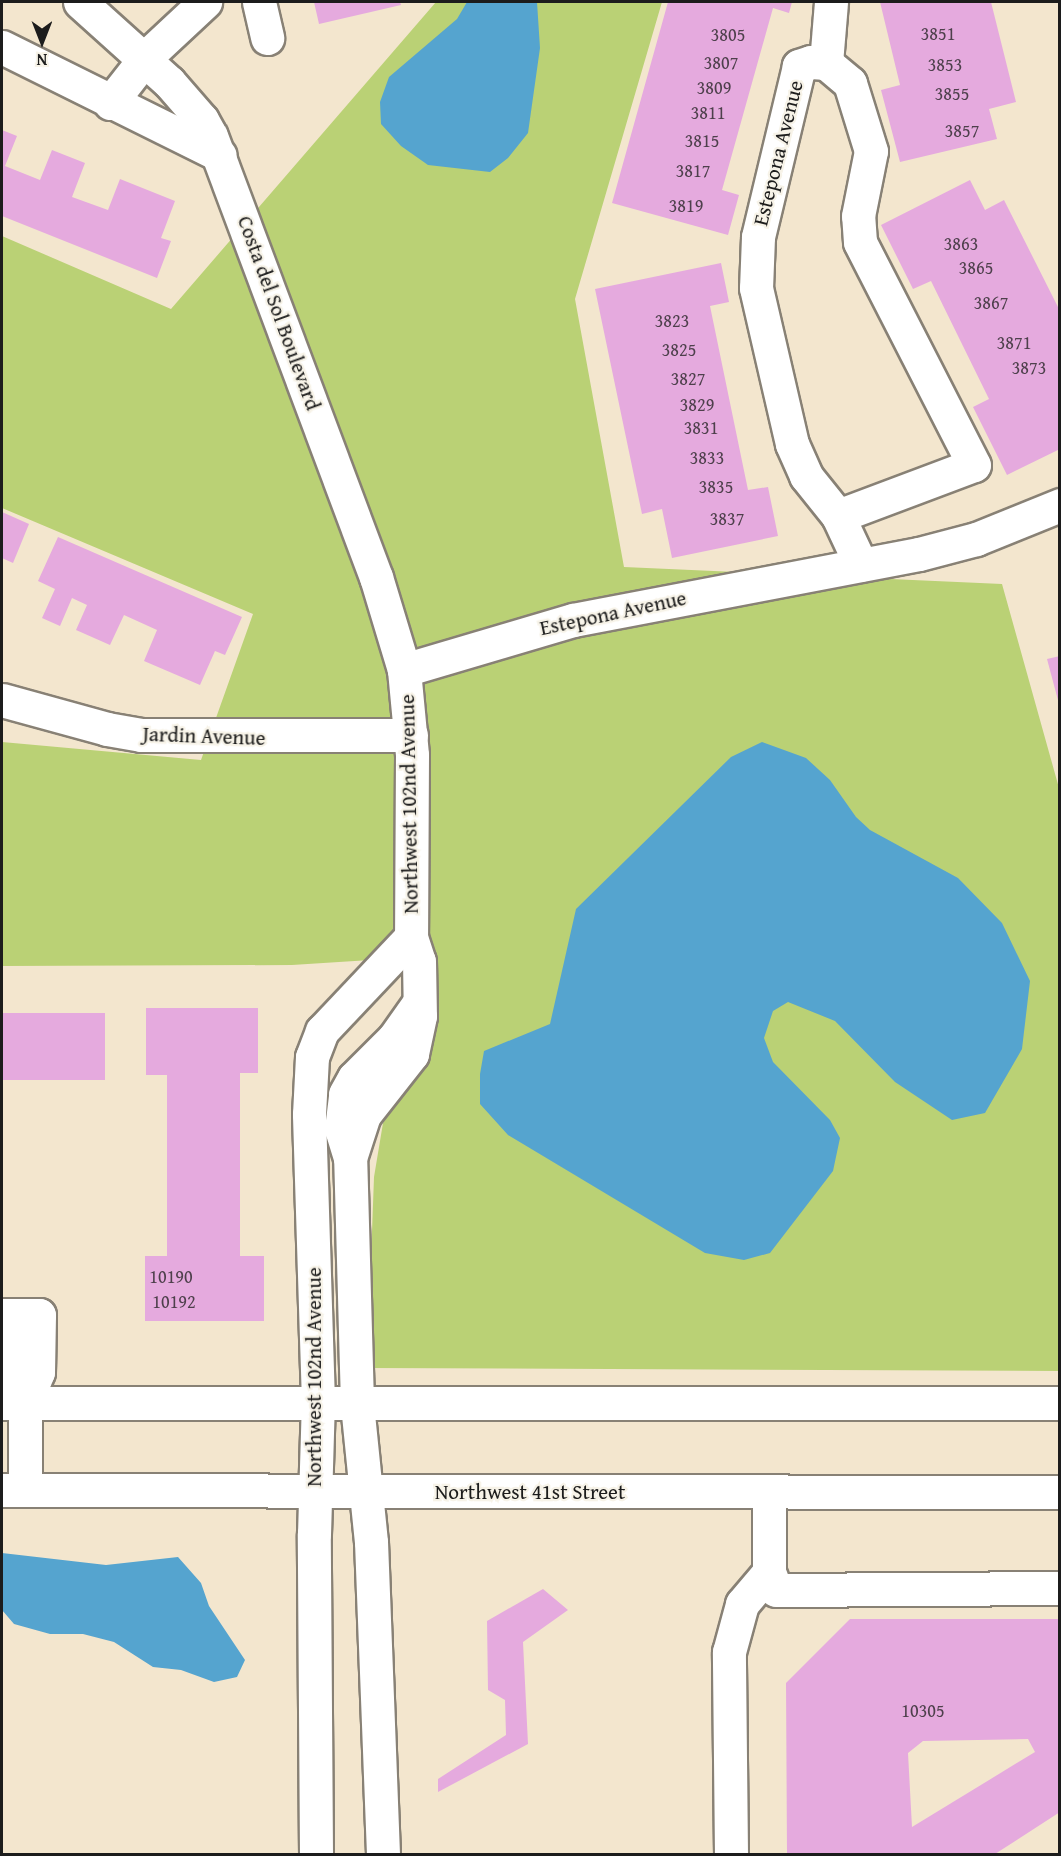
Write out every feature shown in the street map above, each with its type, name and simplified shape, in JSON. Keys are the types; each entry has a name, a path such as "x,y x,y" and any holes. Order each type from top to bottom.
{"street":[{"name":"Costa del Sol Boulevard","path":"80,2 146,57 196,111 220,155 376,577 404,670"},
{"path":"110,103 146,57 205,2"},
{"path":"259,2 267,38"},
{"path":"826,63 831,2"},
{"path":"2,47 110,103 220,155"},
{"name":"Estepona Avenue","path":"837,516 974,465 860,242 858,216 870,165 869,137 850,83 826,63 811,62 799,66 758,237 754,271 792,444 806,476 837,516 861,565"},
{"name":"Estepona Avenue","path":"404,670 573,620 861,565 975,539 1059,505"},
{"name":"Northwest 102nd Avenue","path":"350,1158 364,1115 412,1054 417,1041 412,1013 419,961 411,937 411,735 404,670"},
{"name":"Jardin Avenue","path":"2,700 84,724 141,735 411,735"},
{"name":"Northwest 102nd Avenue","path":"316,1854 315,1493 318,1402 309,1114 314,1050 322,1031 411,937"},
{"path":"368,985 412,1013"},
{"name":"Northwest 102nd Avenue","path":"383,1854 366,1493 357,1403 350,1158 341,1129 345,1094 354,1078 412,1013"},
{"path":"314,1050 346,1066 354,1078"},
{"path":"13,1403 38,1372 39,1315 4,1315 6,1372 13,1403 13,1490"},
{"path":"13,1403 1059,1403"},
{"name":"Northwest 41st Street","path":"13,1490 315,1493 1059,1492"},
{"path":"769,1491 769,1572 776,1590 1059,1588"},
{"path":"731,1854 729,1652 742,1604 769,1572"}],"green space":[{"path":"436,2 662,2 575,299 624,567 1002,584 1059,788 1059,1371 367,1368 374,1177 383,1123 415,1072 433,956 292,965 2,966 2,742 201,760 253,614 2,508 2,236 171,309"}],"water":[{"path":"467,2 537,2 540,48 528,133 508,158 490,172 428,165 401,146 381,124 380,102 389,77 457,19"},
{"path":"762,742 806,758 830,780 856,817 870,830 958,878 1002,923 1030,981 1022,1049 985,1113 952,1120 895,1082 835,1021 788,1002 773,1011 764,1038 773,1062 830,1120 840,1138 833,1171 770,1253 744,1260 705,1253 508,1135 480,1104 480,1074 484,1051 550,1024 576,909 731,757"},
{"path":"2,1553 106,1565 178,1557 201,1583 209,1606 245,1660 237,1677 214,1682 181,1670 153,1667 114,1642 83,1634 50,1634 14,1624 2,1610"}],"building":[{"path":"314,2 400,2 401,5 319,24"},
{"path":"668,2 792,2 789,13 773,8 722,190 739,195 728,235 612,203"},
{"path":"880,2 991,2 1016,102 989,109 997,139 900,162 881,90 900,85"},
{"path":"2,130 17,136 5,166 40,180 52,150 85,163 72,197 108,210 120,179 175,201 161,238 171,241 157,278 2,216"},
{"path":"970,180 985,210 1004,200 1060,311 1060,449 1007,475 973,407 989,399 931,281 913,289 881,225"},
{"path":"721,263 729,302 710,306 748,490 768,487 778,536 672,558 662,509 642,514 595,289"},
{"path":"2,512 29,524 13,563 2,558"},
{"path":"58,537 242,617 225,655 215,651 200,685 144,661 157,630 124,615 110,645 76,630 87,605 72,598 60,626 42,618 55,589 38,581"},
{"path":"1060,656 1060,704 1059,704 1047,659"},
{"path":"146,1008 258,1008 258,1073 240,1073 240,1256 264,1256 264,1321 145,1321 145,1256 167,1256 167,1075 146,1075"},
{"path":"2,1013 105,1013 105,1080 2,1080"},
{"path":"543,1589 568,1610 523,1642 528,1744 438,1792 438,1779 506,1735 505,1700 488,1690 487,1621"},
{"path":"850,1619 1060,1619 1060,1812 995,1854 787,1854 786,1683","holes":["1028,1739 1035,1752 912,1827 908,1753 923,1741"]}]}
